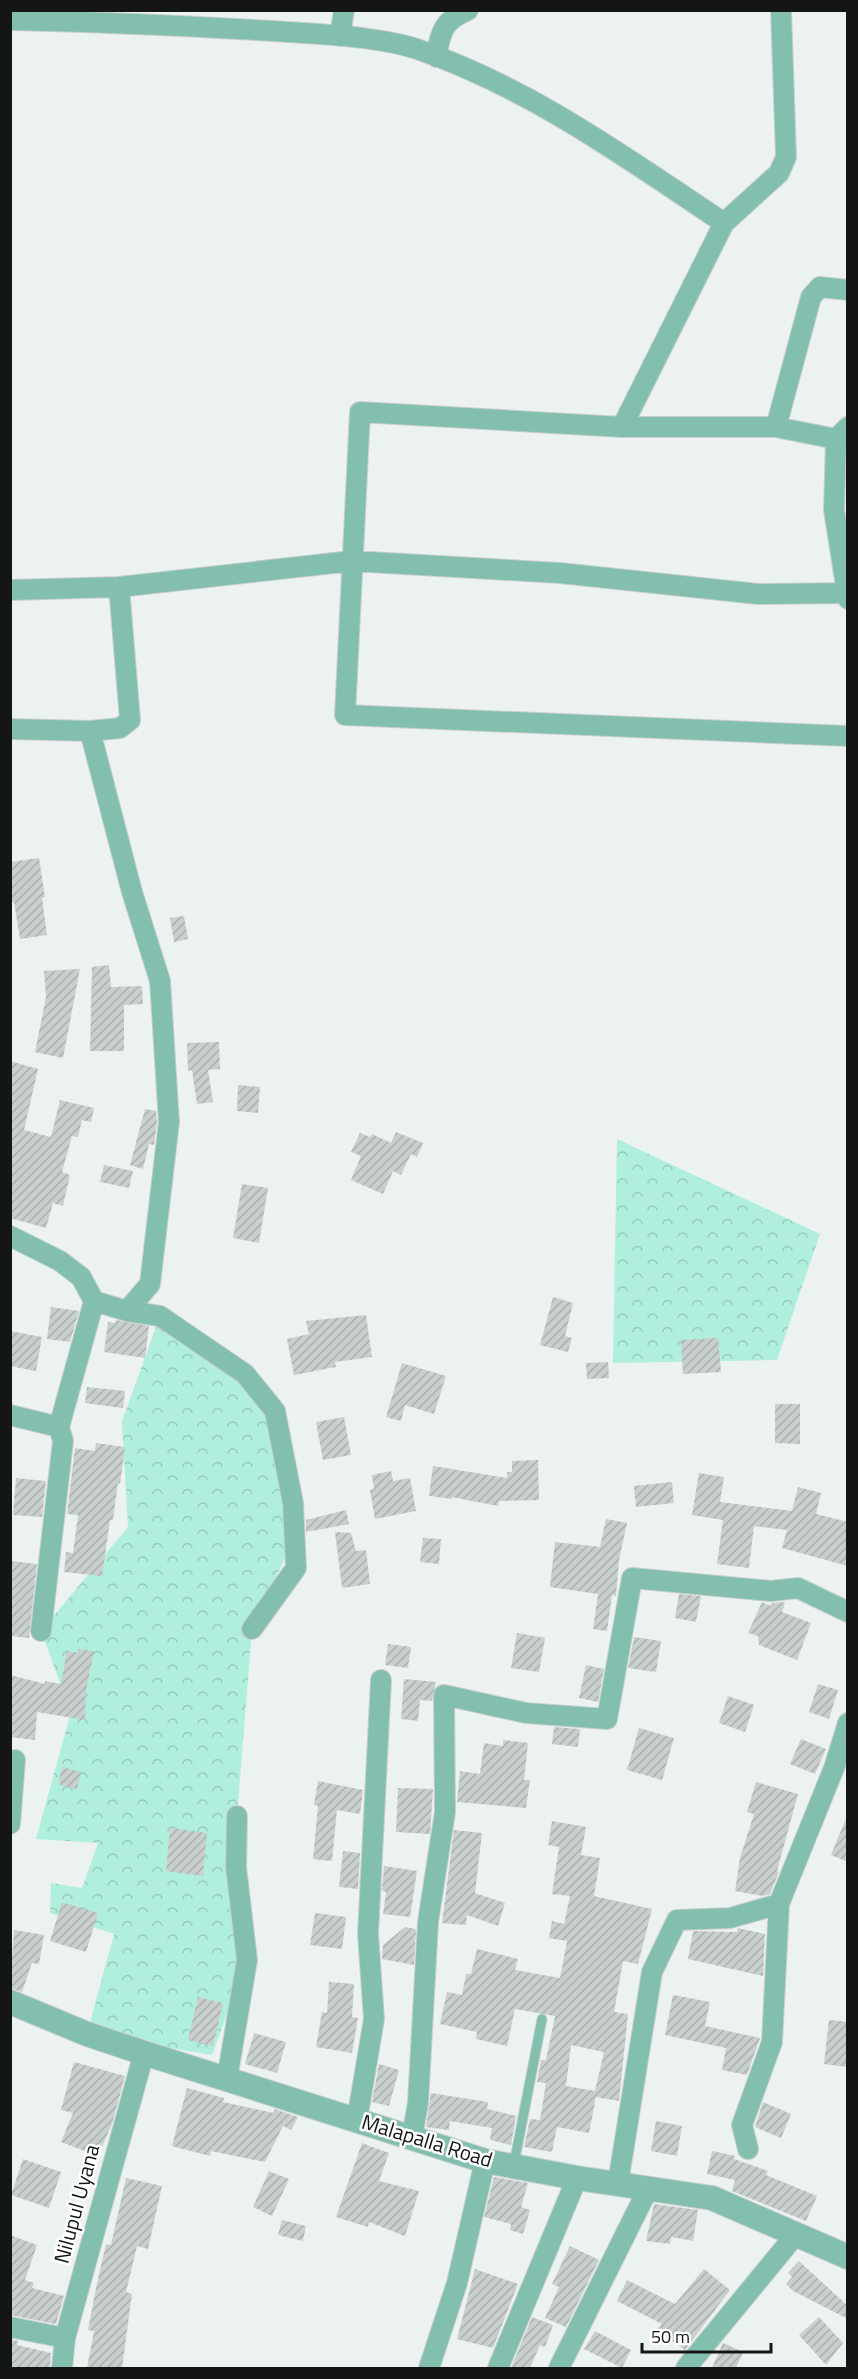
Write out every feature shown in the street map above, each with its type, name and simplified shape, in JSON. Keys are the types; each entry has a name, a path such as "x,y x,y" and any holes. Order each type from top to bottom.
{"street":[{"path":"340,36 344,10"},
{"path":"436,57 442,30 452,17 468,10"},
{"path":"622,427 724,223 779,173 786,157 781,10"},
{"path":"10,20 130,16 340,36 416,49 522,93 571,121 724,223"},
{"path":"776,427 811,297 820,286 848,290"},
{"path":"848,599 834,510 841,488 842,433 776,427 622,427 360,412 345,715 848,736"},
{"path":"10,590 119,587 352,561 560,573 758,594 847,593"},
{"path":"10,729 90,731 120,728 130,720 119,587"},
{"path":"90,731 132,892 160,981 161,993 169,1122 150,1284 127,1311"},
{"path":"10,1236 60,1261 81,1277 94,1300 127,1311 160,1316 245,1374 275,1411 293,1503 296,1568 252,1629"},
{"path":"41,1631 63,1441 59,1427 94,1300"},
{"path":"10,1415 59,1427"},
{"path":"412,2137 418,2103 428,1922 445,1812 444,1695 526,1713 607,1719 632,1578 771,1591 798,1588 848,1612"},
{"path":"357,2120 374,2019 368,1934 381,1680"},
{"path":"748,2149 742,2125 772,2042 779,1904 834,1768 848,1723"},
{"path":"10,1824 15,1760"},
{"path":"227,2079 247,1960 236,1867 237,1816"},
{"path":"618,2183 652,1972 677,1920 730,1918 779,1904"},
{"name":"Malapalla Road","path":"10,2002 87,2034 486,2161 577,2178 712,2198 848,2257"},
{"name":"Nilupul Uyana","path":"62,2368 65,2338 144,2053"},
{"path":"429,2368 457,2283 486,2161"},
{"path":"498,2368 577,2178"},
{"path":"558,2368 649,2187"},
{"path":"686,2368 797,2233"},
{"path":"10,2327 65,2338"}],"lane":[{"path":"514,2167 542,2019"}],"green space":[{"path":"617,1139 820,1234 777,1360 613,1363"},
{"path":"160,1316 275,1411 294,1538 252,1630 237,1816 247,1960 212,2055 87,2034 114,1934 50,1913 51,1883 82,1888 98,1843 36,1839 71,1712 41,1631 128,1527 122,1421"}],"building":[{"path":"39,858 45,897 42,898 47,935 20,939 14,902 10,903 10,862"},
{"path":"184,916 188,939 174,942 170,918"},
{"path":"109,965 111,987 142,986 143,1004 124,1005 124,1051 90,1051 92,967"},
{"path":"80,969 63,1058 35,1052 46,997 44,971"},
{"path":"219,1042 220,1069 208,1070 213,1102 197,1104 192,1070 188,1071 187,1043"},
{"path":"10,1061 38,1069 24,1130 51,1137 60,1100 94,1108 91,1122 82,1120 78,1137 72,1136 62,1172 70,1175 63,1206 53,1203 46,1228 10,1218"},
{"path":"238,1085 260,1087 258,1113 237,1111"},
{"path":"145,1109 156,1111 157,1122 154,1145 149,1144 143,1169 130,1165"},
{"path":"396,1132 423,1143 417,1157 411,1154 401,1175 393,1171 383,1194 351,1180 361,1156 351,1152 360,1133 370,1137 372,1134 391,1143"},
{"path":"104,1165 133,1171 129,1188 100,1182"},
{"path":"242,1184 268,1188 259,1243 233,1238"},
{"path":"553,1297 573,1303 565,1336 572,1338 568,1352 540,1345"},
{"path":"51,1307 79,1311 70,1342 47,1339"},
{"path":"366,1315 372,1357 335,1362 336,1367 294,1375 287,1339 309,1334 306,1321"},
{"path":"116,1320 149,1326 145,1358 104,1352 108,1322 115,1323"},
{"path":"10,1331 42,1337 36,1371 10,1366"},
{"path":"718,1338 721,1372 683,1374 681,1340"},
{"path":"608,1362 609,1378 587,1379 586,1363"},
{"path":"402,1363 446,1376 434,1414 405,1405 401,1421 386,1417"},
{"path":"87,1387 125,1391 123,1408 85,1403"},
{"path":"775,1404 800,1404 800,1444 775,1443"},
{"path":"344,1417 351,1455 323,1460 316,1422"},
{"path":"96,1443 125,1447 113,1520 110,1520 102,1576 64,1572 66,1552 73,1553 78,1515 67,1514 75,1448 95,1451"},
{"path":"538,1460 539,1500 499,1501 498,1506 452,1497 452,1499 429,1496 433,1466 507,1478 507,1472 512,1472 512,1461"},
{"path":"391,1471 393,1481 410,1478 416,1511 375,1519 370,1490 374,1489 372,1475"},
{"path":"699,1473 724,1477 720,1502 792,1511 798,1487 821,1493 816,1514 848,1522 848,1566 782,1548 787,1530 754,1526 749,1568 717,1564 723,1520 692,1515"},
{"path":"16,1478 46,1481 42,1517 13,1515"},
{"path":"672,1482 674,1503 636,1507 634,1486"},
{"path":"346,1510 349,1524 306,1532 306,1520"},
{"path":"606,1519 627,1523 619,1560 616,1596 612,1595 607,1631 593,1629 598,1594 550,1587 555,1542 600,1547"},
{"path":"335,1532 351,1533 356,1551 366,1550 370,1584 342,1588"},
{"path":"423,1538 441,1539 439,1564 420,1562"},
{"path":"10,1561 37,1564 29,1638 10,1636"},
{"path":"679,1594 701,1596 696,1622 675,1618"},
{"path":"762,1602 771,1606 772,1603 785,1602 782,1612 811,1623 797,1660 759,1645 758,1636 748,1633"},
{"path":"517,1633 545,1638 539,1672 511,1668"},
{"path":"634,1637 661,1641 656,1672 628,1668"},
{"path":"388,1644 411,1647 408,1668 385,1665"},
{"path":"78,1649 94,1651 86,1690 85,1720 37,1712 35,1740 10,1737 10,1675 45,1684 45,1681 61,1684 67,1651 78,1653"},
{"path":"586,1665 604,1669 598,1702 579,1698"},
{"path":"404,1679 436,1682 432,1701 420,1700 418,1721 401,1719"},
{"path":"818,1684 838,1690 829,1719 809,1712"},
{"path":"728,1696 754,1705 745,1732 719,1723"},
{"path":"554,1727 580,1729 578,1747 552,1744"},
{"path":"639,1728 674,1738 662,1780 627,1770"},
{"path":"801,1739 826,1749 815,1774 790,1764"},
{"path":"503,1740 528,1743 524,1780 530,1780 526,1808 457,1802 460,1771 480,1774 484,1743 503,1746"},
{"path":"62,1767 81,1772 77,1789 58,1784"},
{"path":"318,1781 363,1790 360,1814 337,1810 332,1861 313,1859 318,1806 314,1805"},
{"path":"756,1782 798,1794 777,1871 779,1872 770,1894 763,1896 735,1891 740,1858 754,1814 747,1812"},
{"path":"398,1788 433,1789 430,1834 396,1832"},
{"path":"848,1816 848,1862 831,1855"},
{"path":"552,1821 586,1827 581,1855 600,1858 594,1896 652,1909 638,1964 623,1961 614,2012 628,2014 619,2101 596,2097 589,2133 557,2127 552,2152 524,2147 530,2119 540,2120 546,2083 537,2082 541,2060 546,2060 555,2016 515,2009 507,2046 476,2039 477,2032 440,2024 447,1992 462,1995 466,1974 471,1974 477,1949 518,1959 515,1970 560,1978 567,1941 549,1938 552,1921 564,1924 570,1896 552,1894 559,1847 548,1845","holes":["571,2045 604,2052 595,2091 566,2086"]},
{"path":"170,1828 207,1833 203,1876 166,1871"},
{"path":"454,1830 482,1833 475,1893 505,1903 498,1926 467,1915 466,1925 442,1923"},
{"path":"343,1851 360,1853 358,1889 339,1887"},
{"path":"384,1866 417,1871 410,1917 383,1914 386,1892 382,1891"},
{"path":"62,1902 98,1913 86,1952 50,1941"},
{"path":"315,1913 346,1917 342,1949 310,1945"},
{"path":"405,1927 416,1929 414,1965 382,1959 383,1945"},
{"path":"738,1928 765,1934 763,1976 688,1959 693,1931 737,1932"},
{"path":"14,1930 44,1935 39,1964 32,1963 22,1992 10,1988"},
{"path":"329,1982 354,1984 352,2017 358,2018 352,2053 316,2047 322,2012 327,2013"},
{"path":"673,1995 710,2002 705,2026 760,2038 747,2075 722,2070 726,2048 665,2035"},
{"path":"198,1997 223,2003 213,2046 188,2040"},
{"path":"829,2020 848,2022 848,2067 824,2064"},
{"path":"254,2033 286,2042 277,2073 245,2064"},
{"path":"74,2062 125,2076 112,2124 98,2156 61,2142 73,2113 61,2110"},
{"path":"379,2064 399,2070 389,2106 372,2102"},
{"path":"187,2088 224,2098 223,2102 273,2113 275,2109 298,2117 291,2130 283,2126 265,2162 211,2151 210,2156 172,2146"},
{"path":"431,2093 488,2102 487,2109 516,2116 511,2145 490,2140 492,2128 450,2121 449,2130 426,2127"},
{"path":"763,2102 791,2114 781,2138 755,2127"},
{"path":"656,2121 682,2126 677,2156 651,2151"},
{"path":"362,2143 389,2153 379,2181 419,2191 405,2236 369,2222 368,2227 336,2217"},
{"path":"712,2151 735,2156 734,2159 768,2171 766,2175 817,2196 806,2221 732,2191 735,2180 707,2174"},
{"path":"23,2159 61,2172 49,2208 11,2195"},
{"path":"269,2171 289,2179 272,2216 253,2207"},
{"path":"494,2177 528,2183 521,2207 530,2210 523,2234 510,2230 511,2224 484,2217"},
{"path":"126,2178 162,2186 148,2249 137,2246 126,2292 132,2294 122,2368 87,2368 94,2331 88,2330 96,2288 106,2244 111,2245"},
{"path":"654,2204 698,2210 693,2241 671,2237 670,2244 646,2241"},
{"path":"282,2220 306,2226 303,2241 278,2235"},
{"path":"10,2235 37,2245 25,2280 34,2283 32,2288 64,2296 56,2324 10,2315"},
{"path":"570,2246 599,2260 566,2327 545,2318 559,2287 552,2284"},
{"path":"799,2261 848,2306 848,2319 793,2291 786,2284 792,2277 788,2273"},
{"path":"475,2269 518,2284 493,2348 457,2339"},
{"path":"704,2269 730,2290 685,2350 657,2330 662,2324 617,2301 627,2280 675,2304"},
{"path":"532,2317 553,2325 545,2347 540,2345 530,2368 511,2368"},
{"path":"819,2317 843,2343 826,2365 799,2335"},
{"path":"595,2331 631,2350 622,2368 584,2349"},
{"path":"10,2339 18,2341 17,2345 51,2353 50,2368 10,2368"},
{"path":"723,2343 743,2352 736,2368 712,2368"}]}
